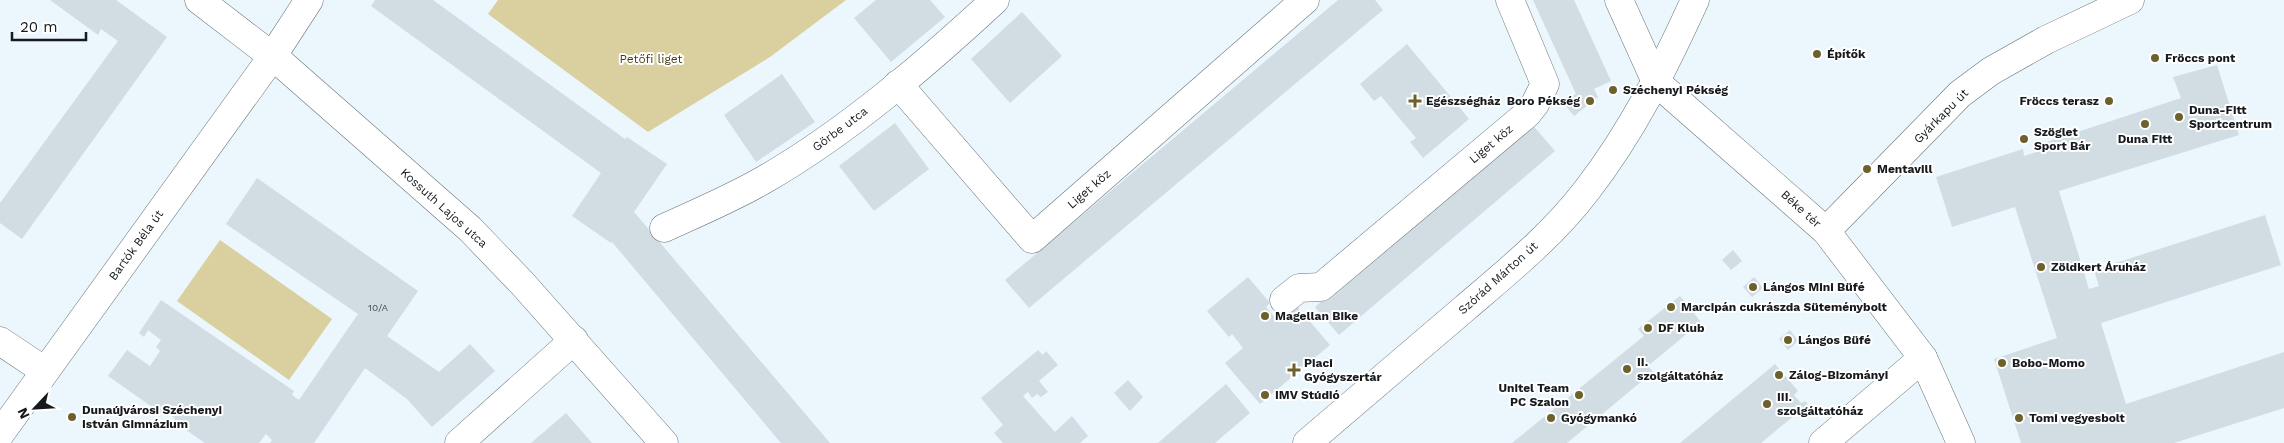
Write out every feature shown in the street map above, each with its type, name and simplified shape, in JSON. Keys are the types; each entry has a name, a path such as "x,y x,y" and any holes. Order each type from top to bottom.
{"street":[{"name":"Kossuth Lajos utca","path":"199,0 272,57 470,229 574,340 664,443"},
{"name":"Bartók Béla út","path":"0,434 272,57 309,0"},
{"name":"Görbe utca","path":"664,228 767,179 823,143 898,84 995,0"},
{"name":"Liget köz","path":"1284,300 1299,288 1320,287 1527,114 1535,104 1545,84 1510,0"},
{"path":"1619,0 1656,82"},
{"name":"Szórád Márton út","path":"1307,443 1510,269 1555,226 1587,191 1621,141 1656,82 1696,0"},
{"name":"Gyárkapu út","path":"1826,231 1960,94 1991,71 2046,40 2130,0"},
{"name":"Liget köz","path":"898,84 1032,239 1301,1"},
{"name":"Béke tér","path":"1656,82 1701,119 1826,231 1923,358 1961,443"},
{"path":"459,443 574,340"},
{"path":"0,341 45,371"},
{"path":"1823,443 1923,358"}],"green space":[{"name":"Petőfi liget","path":"498,0 846,0 770,57 648,132 488,14"},
{"path":"220,240 332,319 289,380 177,301"}],"building":[{"path":"50,0 116,0 167,37 22,239 0,223 0,203 118,41 101,29 98,35"},
{"path":"375,0 433,0 625,139 627,137 667,164 634,212 830,443 781,443 612,242 572,216 601,173 371,6"},
{"path":"876,0 930,0 945,17 891,62 854,18"},
{"path":"1338,0 1375,0 1383,10 1029,308 1005,280"},
{"path":"1533,0 1574,0 1611,81 1594,89 1598,97 1574,116 1562,101 1576,94"},
{"path":"1022,12 1062,56 1010,103 971,59"},
{"name":"Egészségház","path":"1407,44 1469,119 1423,158 1410,142 1416,138 1381,96 1374,101 1360,84"},
{"path":"2217,65 2239,135 2059,191 2089,289 2099,286 2094,270 2265,215 2281,265 2101,323 2126,404 2284,352 2284,408 2174,443 2021,443 1994,359 2057,338 2015,207 1952,227 1936,177 2023,149 2024,156 2043,150 2041,144 2181,98 2173,77"},
{"path":"782,74 815,122 756,162 724,115"},
{"path":"895,123 929,169 874,211 839,166"},
{"path":"1531,123 1555,151 1339,335 1315,307"},
{"path":"257,178 418,291 387,336 439,372 470,344 495,371 432,427 407,399 365,368 314,443 270,443 272,440 266,434 259,443 205,443 173,421 175,418 166,413 165,416 108,376 127,350 150,366 160,351 156,347 161,340 148,330 144,337 139,333 161,300 294,391 292,395 299,400 358,314 226,224"},
{"path":"1733,250 1742,261 1731,270 1722,260"},
{"path":"1248,277 1270,303 1266,307 1277,320 1295,304 1330,345 1260,404 1225,363 1243,348 1232,334 1229,337 1207,311"},
{"name":"Lángos Mini Büfé","path":"1754,277 1763,288 1752,297 1743,287"},
{"name":"II. szolgáltatóház","path":"1680,296 1701,322 1648,366 1653,372 1567,443 1512,443 1644,336 1638,329"},
{"name":"Lángos Büfé","path":"1790,330 1798,341 1788,350 1779,339"},
{"path":"1038,350 1043,355 1046,351 1058,365 1039,381 1048,392 1041,397 1037,394 1032,398 1028,392 1023,396 1055,432 1072,416 1088,436 1080,443 1003,443 994,433 1003,425 981,398"},
{"name":"III. szolgáltatóház","path":"1775,364 1798,391 1794,395 1801,403 1805,401 1808,404 1761,443 1680,443"},
{"path":"1128,380 1143,397 1130,411 1114,393"},
{"path":"1226,384 1250,413 1215,443 1158,443"},
{"path":"566,413 592,443 531,443"}],"place":[{"name":"Építők","path":"1817,54"},
{"name":"Fröccs pont","path":"2155,58"},
{"name":"Széchenyi Pékség","path":"1613,90"},
{"name":"Egészségház","path":"1415,101"},
{"name":"Boro Pékség","path":"1590,101"},
{"name":"Fröccs terasz","path":"2109,101"},
{"name":"Duna-Fitt Sportcentrum","path":"2179,117"},
{"name":"Duna Fitt","path":"2145,124"},
{"name":"Szöglet Sport Bár","path":"2024,139"},
{"name":"Mentavill","path":"1867,169"},
{"name":"Zöldkert Áruház","path":"2041,267"},
{"name":"Lángos Mini Büfé","path":"1753,287"},
{"name":"Marcipán cukrászda Süteménybolt","path":"1671,307"},
{"name":"Magellan Bike","path":"1265,316"},
{"name":"DF Klub","path":"1648,328"},
{"name":"Lángos Büfé","path":"1788,340"},
{"name":"Bobo-Momo","path":"2002,363"},
{"name":"II. szolgáltatóház","path":"1627,369"},
{"name":"Piaci Gyógyszertár","path":"1294,370"},
{"name":"Zálog-Bizományi","path":"1779,375"},
{"name":"IMV Stúdió","path":"1265,395"},
{"name":"Unitel Team PC Szalon","path":"1579,395"},
{"name":"III. szolgáltatóház","path":"1767,404"},
{"name":"Dunaújvárosi Széchenyi István Gimnázium","path":"72,417"},
{"name":"Gyógymankó","path":"1551,418"},
{"name":"Tomi vegyesbolt","path":"2019,418"}]}
